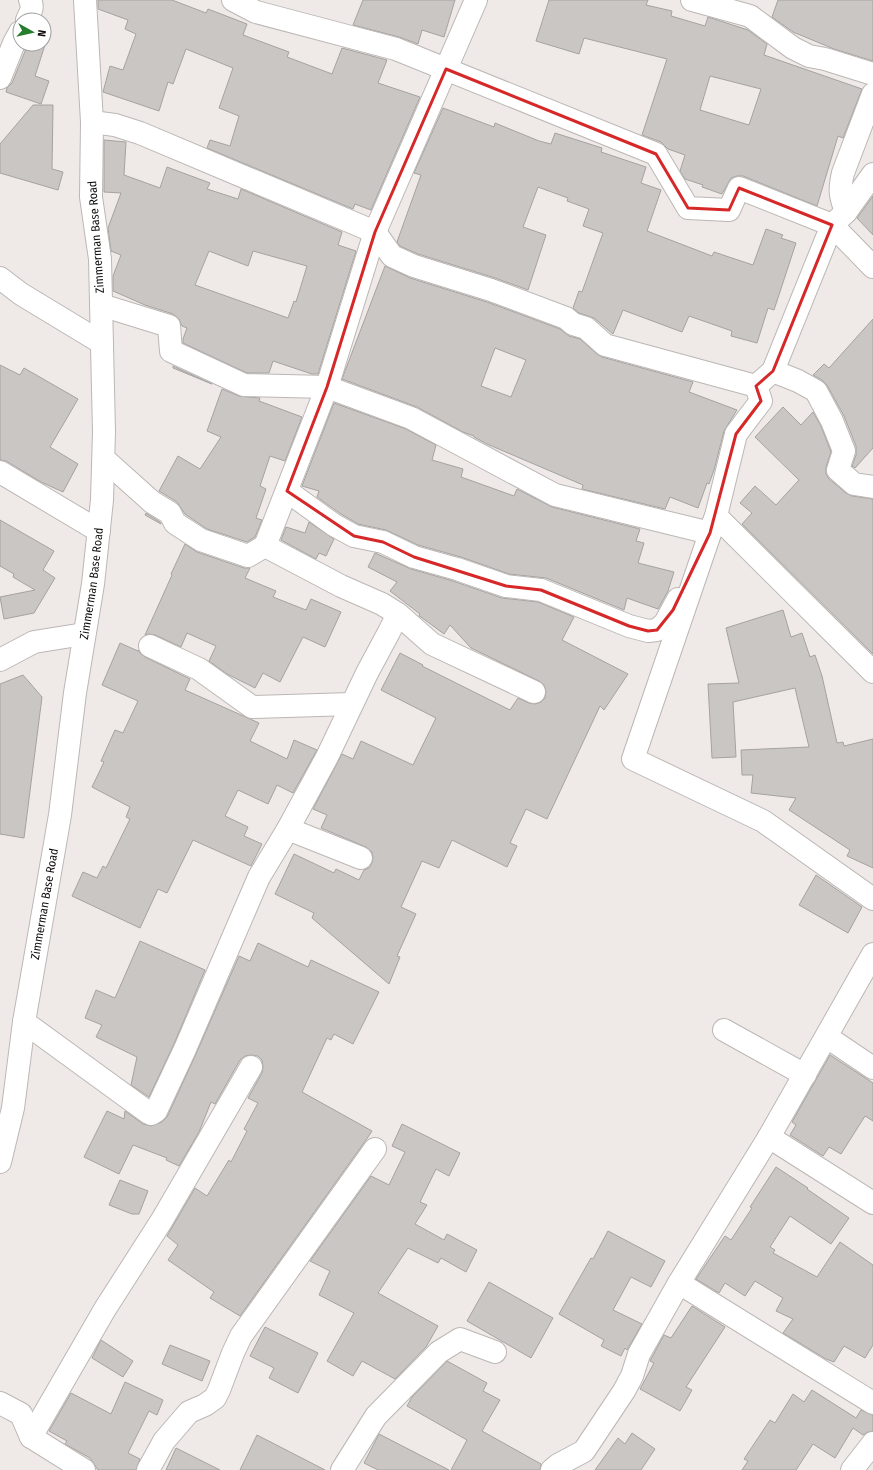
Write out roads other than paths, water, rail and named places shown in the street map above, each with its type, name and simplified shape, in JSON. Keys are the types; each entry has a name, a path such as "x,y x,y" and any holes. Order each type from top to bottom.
{"street":[{"path":"30,0 32,3 31,12"},
{"name":"Zimmerman Base Road","path":"2,1150 14,1108 24,1022 60,815 75,693 93,584 102,500 104,424 100,259 91,197 92,122 85,0"},
{"path":"233,0 256,12 396,49 656,154 688,208 729,210 739,188 839,218 873,266"},
{"path":"104,459 152,502 170,513 175,523 201,540 248,556 265,546 327,387 375,232 476,0"},
{"path":"692,0 750,16 793,48 809,56 825,59 873,74"},
{"path":"0,78 12,48"},
{"path":"839,218 840,185 843,173 873,94"},
{"path":"92,122 114,125 140,133 375,232 392,256 414,266 491,290 566,318 573,324 586,328 604,345 756,386"},
{"path":"756,386 773,371 839,218 873,174"},
{"path":"0,278 21,294 102,342"},
{"path":"101,305 169,326 171,351 244,386 327,387 411,418 555,495 713,525 873,672"},
{"path":"773,371 798,381 816,391 832,421 844,451 838,470 854,484 873,487"},
{"path":"756,386 761,401 736,434 713,525 633,759 763,821 873,899"},
{"path":"0,472 99,530"},
{"path":"287,491 334,525 354,536 383,542 414,557 458,569 506,586 541,590 629,626 648,631 657,630 665,623 673,610 713,525"},
{"path":"265,546 341,586 382,604 398,614 432,644 534,692"},
{"path":"24,1022 146,1112 151,1114 154,1113 185,1049 259,877 327,757 367,673 398,614"},
{"path":"0,660 34,642 84,634"},
{"path":"150,646 199,669 252,707 352,704"},
{"path":"288,828 361,858"},
{"path":"552,1470 558,1465 584,1451 595,1436 632,1376 639,1354 679,1283 769,1137 873,954"},
{"path":"724,1030 805,1075"},
{"path":"827,1037 873,1068"},
{"path":"31,1437 105,1309 162,1220 251,1067"},
{"path":"769,1137 873,1203"},
{"path":"148,1470 164,1441 189,1412 205,1405 215,1398 241,1336 375,1149"},
{"path":"679,1283 873,1403"},
{"path":"342,1470 376,1416 439,1352 460,1339 495,1352"},
{"path":"0,1403 21,1414 31,1437 84,1470"},
{"path":"852,1470 873,1443"}]}
